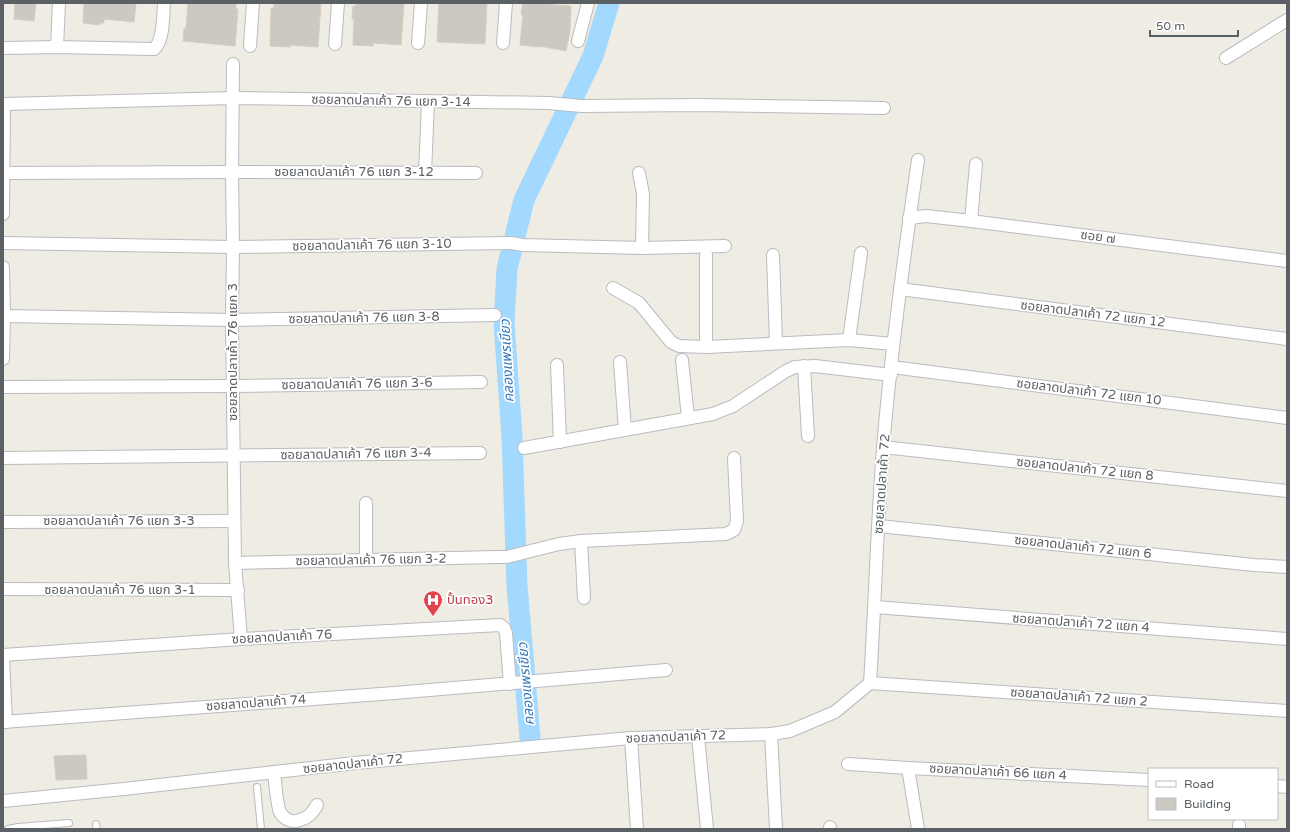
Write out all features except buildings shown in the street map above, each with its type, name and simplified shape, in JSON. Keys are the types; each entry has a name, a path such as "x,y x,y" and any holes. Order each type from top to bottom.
{"street":[{"path":"57,47 59,3"},
{"path":"3,48 57,47 154,49 158,46 161,38 164,3"},
{"path":"250,46 253,3"},
{"path":"335,44 338,3"},
{"path":"418,43 421,3"},
{"path":"503,43 506,3"},
{"path":"578,41 588,3"},
{"path":"1226,58 1287,20"},
{"name":"ซอยลาดปลาเค้า 76 แยก 3","path":"233,64 233,455 235,563 241,639"},
{"name":"ซอยลาดปลาเค้า 76 แยก 3-14","path":"4,104 233,98 549,103 582,106 698,105 884,108"},
{"path":"425,173 428,102"},
{"path":"3,214 4,104"},
{"name":"ซอยลาดปลาเค้า 72","path":"3,801 355,763 631,738 771,734 790,731 835,712 870,683 884,447 900,289 918,160"},
{"path":"971,221 976,164"},
{"name":"ซอยลาดปลาเค้า 76 แยก 3-12","path":"4,173 476,173"},
{"path":"640,173 643,194 642,248"},
{"name":"ซอย ๗","path":"909,218 926,216 971,221 1287,261"},
{"name":"ซอยลาดปลาเค้า 76 แยก 3-10","path":"3,243 234,246 511,243 523,245 642,248 725,246"},
{"path":"849,340 861,253"},
{"path":"706,255 706,347"},
{"path":"774,255 776,343"},
{"path":"3,267 3,359"},
{"path":"613,288 639,304 671,342 680,346 706,347 849,340 894,344"},
{"name":"ซอยลาดปลาเค้า 72 แยก 12","path":"900,289 1287,339"},
{"name":"ซอยลาดปลาเค้า 76 แยก 3-8","path":"4,316 232,320 495,315"},
{"path":"682,360 688,418"},
{"path":"620,362 625,430"},
{"path":"557,365 560,442"},
{"path":"804,366 808,436"},
{"name":"ซอยลาดปลาเค้า 72 แยก 10","path":"524,448 712,414 733,406 786,371 795,367 804,366 891,371 1287,418"},
{"name":"ซอยลาดปลาเค้า 76 แยก 3-6","path":"3,387 234,386 481,382"},
{"name":"ซอยลาดปลาเค้า 72 แยก 8","path":"884,447 1287,491"},
{"name":"ซอยลาดปลาเค้า 76 แยก 3-4","path":"3,458 480,453"},
{"name":"ซอยลาดปลาเค้า 76 แยก 3-2","path":"235,563 507,556 559,544 581,541 726,534 734,530 737,521 734,458"},
{"path":"366,503 366,560"},
{"name":"ซอยลาดปลาเค้า 76 แยก 3-3","path":"3,522 234,521"},
{"name":"ซอยลาดปลาเค้า 72 แยก 6","path":"879,526 1254,565 1287,567"},
{"path":"581,541 584,598"},
{"name":"ซอยลาดปลาเค้า 76 แยก 3-1","path":"3,589 238,590"},
{"name":"ซอยลาดปลาเค้า 72 แยก 4","path":"875,607 1287,639"},
{"name":"ซอยลาดปลาเค้า 76","path":"3,657 241,639 500,625 504,628 506,633 521,682"},
{"path":"3,657 4,722"},
{"name":"ซอยลาดปลาเค้า 74","path":"4,722 666,670"},
{"name":"ซอยลาดปลาเค้า 72 แยก 2","path":"870,683 1287,711"},
{"path":"771,734 776,829"},
{"path":"698,736 707,829"},
{"path":"631,738 637,829"},
{"name":"ซอยลาดปลาเค้า 66 แยก 4","path":"848,764 1148,780"},
{"path":"908,768 918,829"},
{"path":"274,772 280,812 285,817 291,821 307,818 318,805"}],"lane":[{"path":"257,787 261,829"},
{"path":"8,829 69,823"}],"waterway":[{"name":"คลองแพรเขียว","path":"530,738 517,586 512,437 504,323 507,269 524,200 593,56 609,3"}],"place":[{"name":"ปั้นทอง3","path":"433,617"}]}
